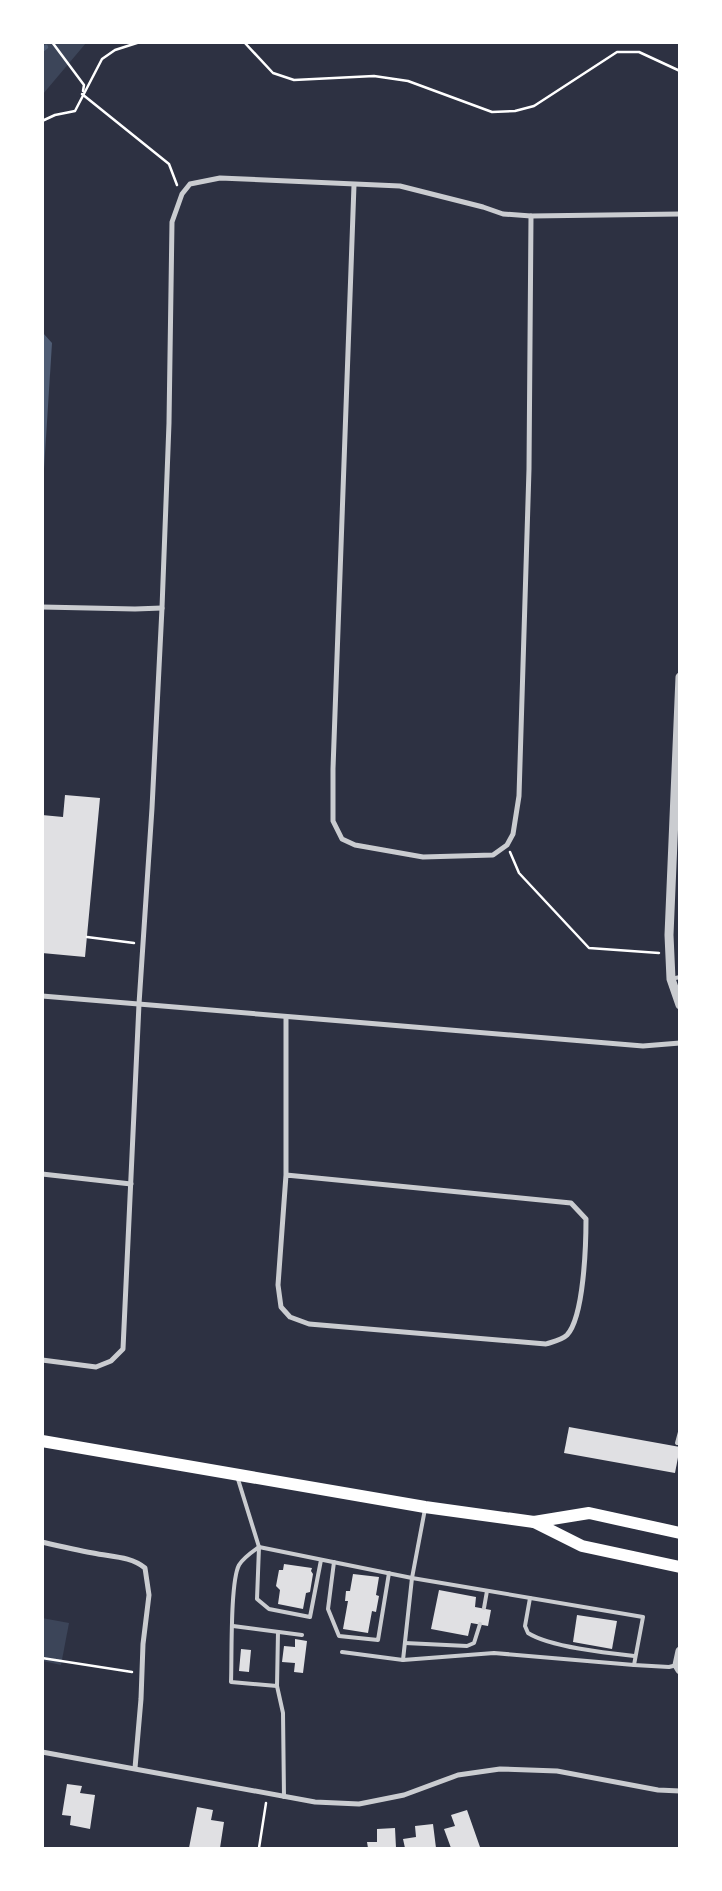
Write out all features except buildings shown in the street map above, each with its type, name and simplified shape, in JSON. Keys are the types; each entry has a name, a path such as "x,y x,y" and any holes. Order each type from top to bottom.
{"main road":[{"path":"42,1440 425,1507 534,1522 589,1513 680,1533"},
{"path":"534,1522 582,1546 680,1567"}],"street":[{"path":"42,1360 96,1367 111,1361 123,1348 139,1004 152,808 162,608 169,423 172,222 182,194 190,184 220,178 400,186 483,207 503,214 531,216 680,214"},
{"path":"354,185 333,769 333,820 342,838 356,845 423,857 493,855 507,845 513,834 519,796 528,469 531,216"},
{"path":"42,607 162,608"},
{"path":"680,677 669,935 670,954 680,1005"},
{"path":"42,996 643,1046 680,1043"},
{"path":"286,1017 286,1175 278,1285 281,1307 290,1317 309,1324 546,1344 566,1336 572,1327 580,1304 586,1219 571,1203 286,1175"},
{"path":"42,1174 131,1184"},
{"path":"42,1542 107,1556 123,1557 140,1563 145,1568 149,1594 143,1644 141,1699 134,1768"},
{"path":"678,1668 680,1651"},
{"path":"42,1752 315,1802 359,1804 404,1795 458,1775 500,1769 557,1772 658,1790 680,1791"}],"lane":[{"path":"680,1432 677,1443 680,1443"},
{"path":"236,1474 259,1547 257,1599 269,1609 310,1617 321,1560"},
{"path":"403,1660 412,1578 425,1507"},
{"path":"259,1547 412,1578 643,1617 634,1665"},
{"path":"259,1547 244,1559 238,1567 235,1583 231,1682 277,1686"},
{"path":"334,1562 328,1609 339,1636 378,1640 389,1573"},
{"path":"484,1608 487,1591"},
{"path":"530,1598 525,1626 528,1632 534,1636 574,1647 635,1656"},
{"path":"405,1643 467,1646 474,1643 480,1624"},
{"path":"233,1626 302,1635"},
{"path":"278,1632 277,1686 283,1713 284,1797"},
{"path":"342,1652 403,1660 494,1653 678,1668"}],"path":[{"path":"52,42 84,84 82,94"},
{"path":"42,121 55,115 75,111 82,94 102,59 115,50 140,42"},
{"path":"244,42 273,73 294,80 374,76 408,81 492,112 515,111 534,106 617,52 639,52 680,71"},
{"path":"82,94 169,164 182,194"},
{"path":"507,845 519,873 589,948 670,954"},
{"path":"87,937 143,944"},
{"path":"42,1658 141,1673"},
{"path":"259,1848 267,1794"}],"shaded area":[{"path":"43,43 86,43 43,94"},
{"path":"43,333 52,343 43,471"},
{"path":"42,1618 69,1623 61,1665 43,1661"}],"waterway":[{"path":"42,50 46,47"}]}
